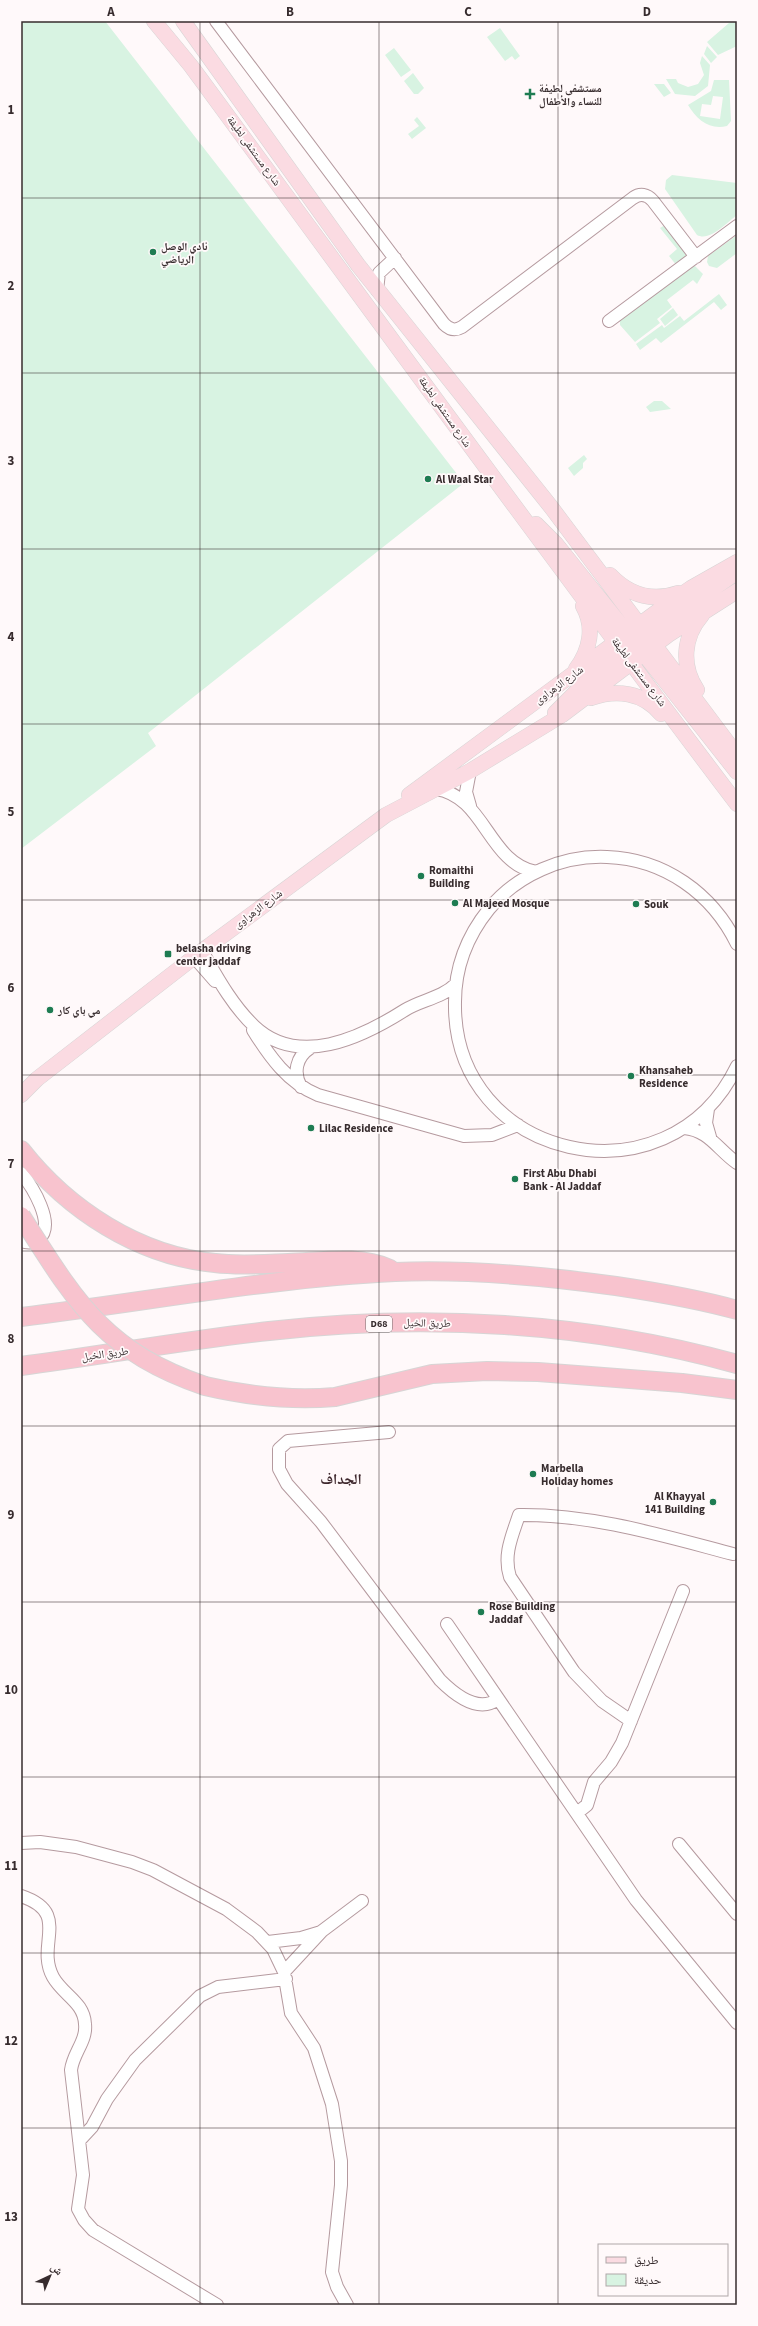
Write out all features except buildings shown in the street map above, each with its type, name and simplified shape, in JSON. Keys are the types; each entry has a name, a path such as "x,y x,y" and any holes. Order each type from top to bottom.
{"highway":[{"path":"22,1157 90,1216 122,1235 158,1250 214,1263 253,1264 363,1261 380,1265 396,1272"},
{"path":"21,1216 78,1303 110,1336 158,1367 205,1386 262,1397 318,1399 335,1397 432,1374 514,1370 682,1383 737,1390"},
{"path":"21,1317 263,1284 396,1272 485,1273 573,1280 661,1293 735,1309"},
{"name":"طريق الخيل","path":"21,1366 269,1331 399,1323 484,1324 570,1332 653,1345 737,1364"}],"main road":[{"name":"شارع مستشفى لطيفة","path":"154,21 191,66 506,496 575,587 636,644 712,722 737,755"},
{"name":"شارع مستشفى لطيفة","path":"183,21 358,265 586,554 689,740 737,804"},
{"path":"191,66 192,58 197,53 204,53 210,57"},
{"path":"506,496 556,544 737,772"},
{"path":"586,554 596,561 617,583 634,594 660,597 690,588"},
{"name":"شارع الزهراوى","path":"386,815 470,771 548,724 584,700 690,588 737,562"},
{"path":"548,724 569,698 636,644 737,572"},
{"path":"569,678 583,658 590,636 589,618 575,587"},
{"name":"شارع الزهراوى","path":"21,1089 37,1079 198,954 386,815 446,767 569,678 709,608 737,591"},
{"path":"709,608 693,628 688,640 686,659 689,676 707,704 712,722"},
{"path":"584,700 607,693 639,696 657,709 675,731 689,740"},
{"name":"شارع الزهراوى","path":"21,1095 37,1079"}],"street":[{"path":"216,21 391,260 444,324 454,330 462,326 633,198 640,195 650,197 696,257"},
{"path":"609,321 737,226"},
{"path":"358,265 372,268 391,260"},
{"path":"377,290 379,273 391,260"},
{"path":"470,771 466,785 470,806"},
{"path":"436,789 451,792 470,806 510,860 524,869 536,872"},
{"path":"737,944 724,921 706,900 684,882 652,866 618,858 590,857 562,862 536,872 509,889 484,915 472,935 462,956 456,984 456,1021 466,1061 487,1096 518,1125 553,1143 578,1150 602,1152 625,1151 650,1145 684,1128 708,1109 727,1085 737,1066"},
{"path":"509,889 512,875 510,860"},
{"path":"198,954 248,1020 273,1059 288,1076 302,1087 318,1095 464,1136 492,1135 518,1125"},
{"path":"248,1020 271,1039 290,1046 310,1048 335,1043 366,1032 416,1004 447,992 456,984"},
{"path":"302,1087 297,1078 297,1063 302,1055 310,1048"},
{"path":"708,1109 706,1123 710,1137"},
{"path":"684,1128 697,1131 710,1137 737,1163"},
{"path":"21,1241 28,1243 37,1240 43,1233 45,1224 22,1157"},
{"path":"389,1432 288,1441 279,1449 277,1457 279,1469 287,1484 321,1522 440,1680 454,1692 477,1704 490,1704 498,1699"},
{"path":"631,1721 602,1701 574,1672 510,1577 507,1569 507,1552 519,1515 534,1515 613,1525 733,1554"},
{"path":"577,1813 587,1805 592,1787 617,1753 682,1590"},
{"path":"447,1624 636,1900 737,2022"},
{"path":"21,1843 40,1842 76,1847 132,1862 172,1879 213,1901 238,1918 268,1942 285,1975 289,2008 314,2048 327,2085 335,2123 342,2185 332,2272 337,2287 347,2305"},
{"path":"678,1844 737,1914"},
{"path":"21,1896 34,1901 47,1913 51,1926 47,1951 49,1969 58,1984 80,2006 84,2017 84,2035 73,2058 70,2070 84,2175 78,2209 84,2220 94,2230 217,2305"},
{"path":"79,2141 92,2127 107,2099 135,2060 200,1996 218,1986 285,1975 322,1931 362,1901"},
{"path":"268,1942 301,1938 322,1931"}],"green space":[{"name":"نادي الوصل الرياضي","path":"21,21 105,21 464,483 148,733 156,746 21,849"},
{"path":"737,21 737,46 718,55 707,42 729,23"},
{"path":"500,28 520,56 515,60 512,56 505,61 487,37"},
{"path":"707,46 717,57 711,63 704,54"},
{"path":"394,48 411,70 401,77 385,55"},
{"path":"702,56 710,65 708,86 695,96 675,94 666,79 676,79 678,83 688,87 698,84 704,75 700,63"},
{"path":"413,73 424,88 418,94 414,94 404,81"},
{"path":"714,80 729,80 731,121 727,126 715,127 704,123 695,115 688,105 711,91","holes":["713,96 723,97 720,119 700,116 702,104 711,105"]},
{"path":"654,84 664,84 671,93 664,97"},
{"path":"417,117 426,128 412,139 408,134 419,126 414,120"},
{"path":"672,175 737,183 737,215 713,234 707,236 697,235 665,189 666,180"},
{"path":"665,225 687,255 677,266 669,256 677,249 660,228"},
{"path":"737,235 737,253 717,268 709,266 707,262 708,256"},
{"path":"694,265 703,274 697,284 693,280 667,300 672,307 657,319 660,323 635,342 620,325 620,319"},
{"path":"719,294 727,305 721,310 714,302 661,343 656,338 640,350 636,344 662,325 664,328 680,316 684,321"},
{"path":"673,308 678,315 665,326 660,319"},
{"path":"654,401 662,401 671,409 650,412 646,407"},
{"path":"584,455 587,459 583,463 583,468 574,476 568,468"}],"place":[{"name":"مستشفى لطيفة للنساء والأطفال","path":"530,94"},
{"name":"نادي الوصل الرياضي","path":"153,252"},
{"name":"Al Waal Star","path":"428,479"},
{"name":"Romaithi Building","path":"421,876"},
{"name":"Al Majeed Mosque","path":"455,903"},
{"name":"Souk","path":"636,904"},
{"name":"belasha driving center jaddaf","path":"168,954"},
{"name":"مي باي كار","path":"50,1010"},
{"name":"Khansaheb Residence","path":"631,1076"},
{"name":"Lilac Residence","path":"311,1128"},
{"name":"First Abu Dhabi Bank - Al Jaddaf","path":"515,1179"},
{"name":"Marbella Holiday homes","path":"533,1474"},
{"name":"Al Khayyal 141 Building","path":"713,1502"},
{"name":"Rose Building Jaddaf","path":"481,1612"}],"district":[{"name":"الجداف","path":"341,1479"}]}
